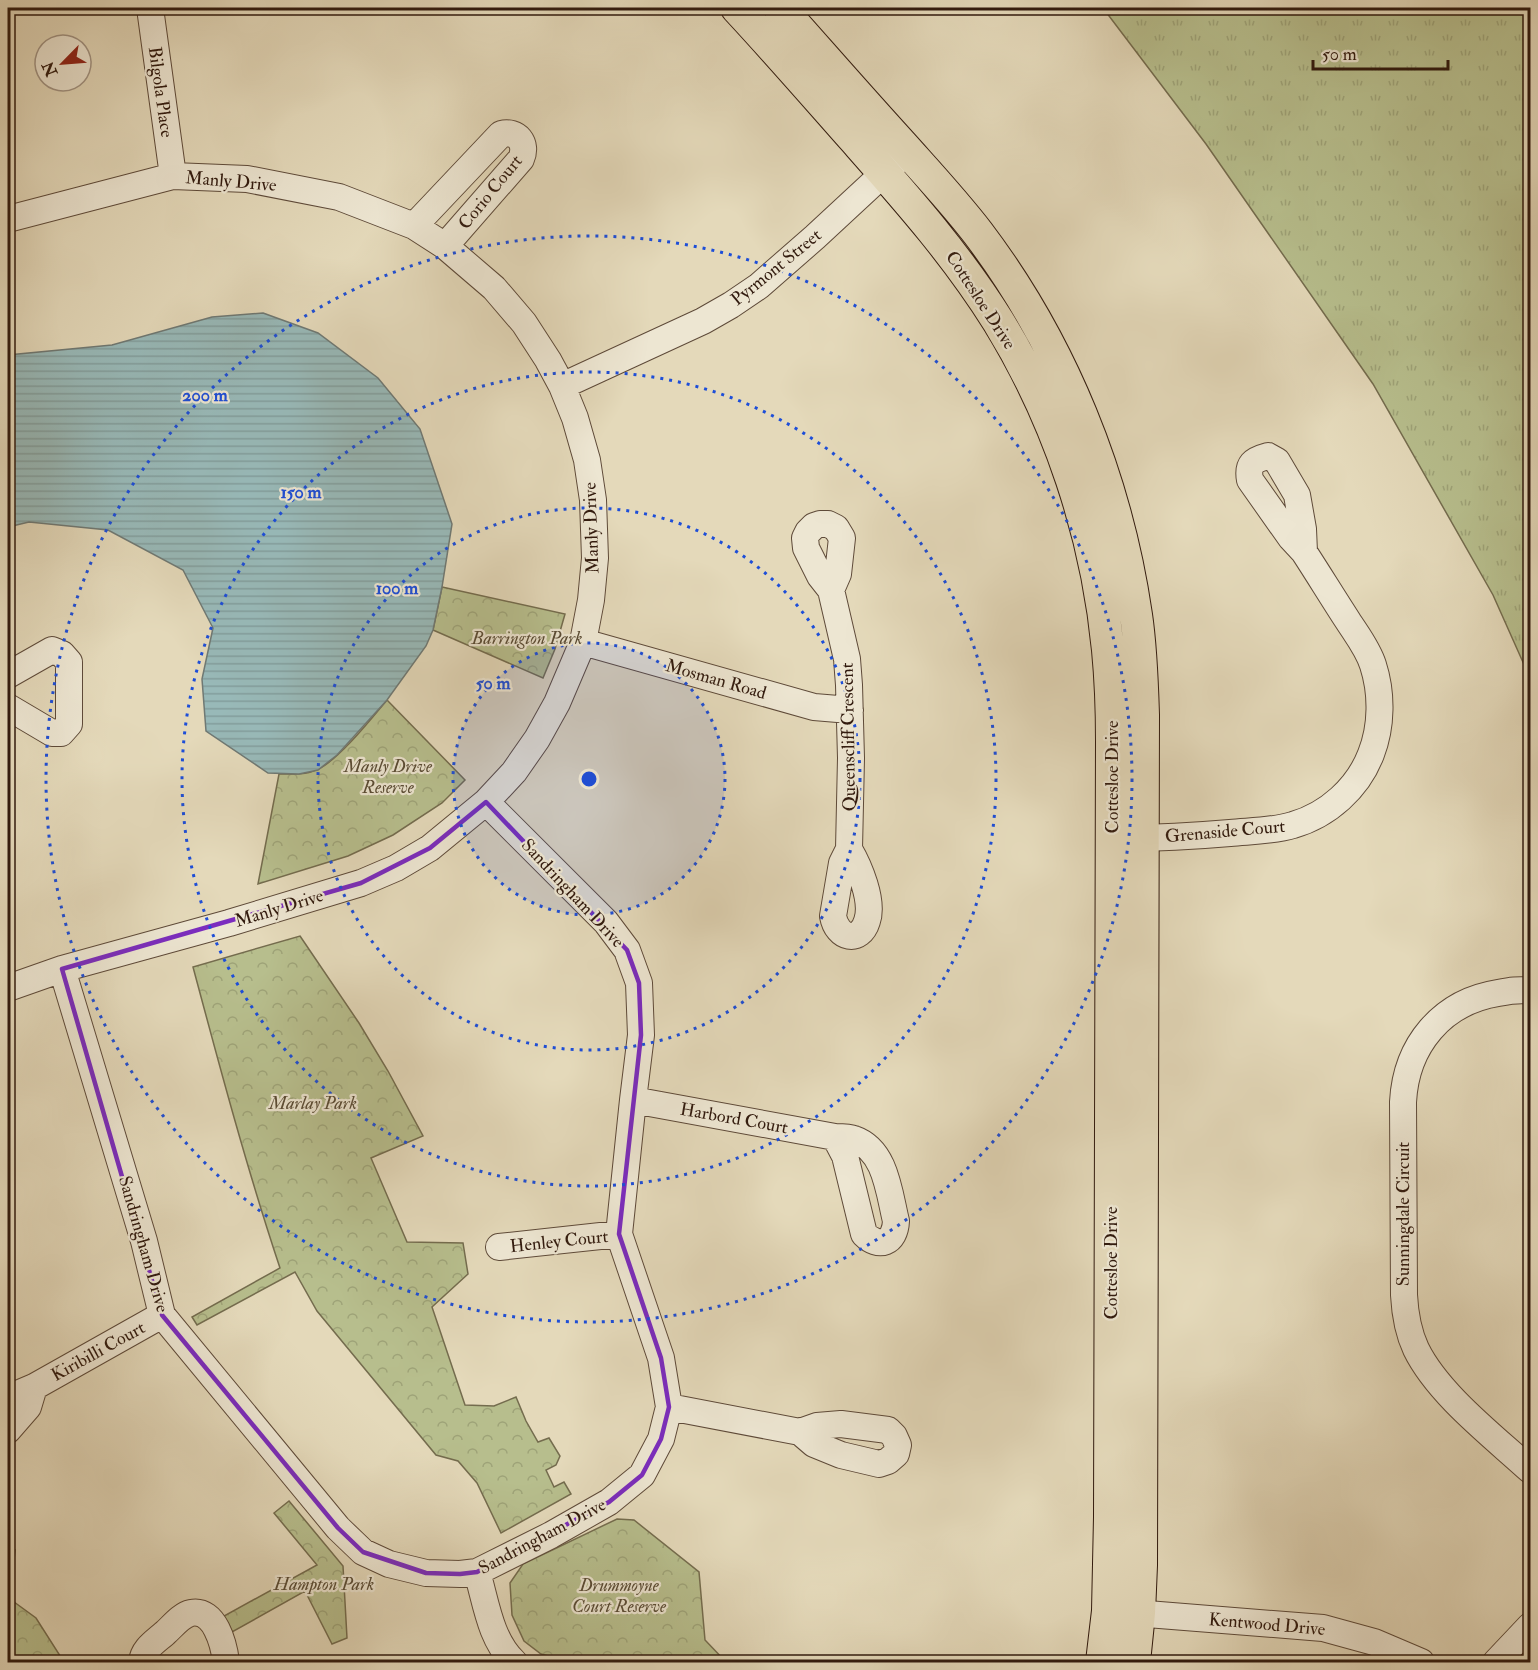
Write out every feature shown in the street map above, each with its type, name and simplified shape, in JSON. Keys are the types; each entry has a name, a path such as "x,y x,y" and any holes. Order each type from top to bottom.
{"main road":[{"name":"Cottesloe Drive","path":"737,8 921,215 950,251 999,322 1048,417 1076,492 1095,568 1108,650 1112,741 1110,1517 1108,1611 1102,1662"},
{"name":"Cottesloe Drive","path":"780,8 946,194 1002,266 1044,338 1087,428 1124,549 1140,649 1143,715 1142,1480 1139,1613 1134,1662"}],"street":[{"name":"Bilgola Place","path":"150,8 173,176"},
{"name":"Corio Court","path":"414,226 501,134 508,132 516,135 523,147 521,159 445,246"},
{"name":"Pyrmont Street","path":"562,386 703,321 731,305 767,279 907,151"},
{"name":"Manly Drive","path":"8,219 173,176 247,179 339,196 414,226 445,246 476,271 507,302 537,341 562,386 575,418 587,460 593,500 596,558 583,642 557,703 537,739 514,771 486,802 430,848 396,868 361,883 229,923 63,969 8,988"},
{"name":"Grenaside Court","path":"1112,838 1197,836 1293,825 1325,811 1351,788 1368,761 1378,733 1378,682 1372,662 1362,643 1304,552"},
{"name":"Queenscliff Crescent","path":"831,590 847,659 851,758 849,849"},
{"name":"Mosman Road","path":"583,642 814,707 850,710"},
{"path":"8,675 52,650 62,654 69,662 69,724 61,733 52,733 8,707"},
{"name":"Sandringham Drive","path":"63,969 144,1241 162,1315 338,1528 363,1552 390,1564 426,1573 477,1572 551,1535 609,1502 642,1475 661,1438 669,1407 661,1358 620,1234 641,1035 639,983 627,950 606,922 486,802"},
{"name":"Sunningdale Circuit","path":"1530,991 1510,991 1481,996 1466,1002 1442,1017 1421,1043 1412,1061 1404,1086 1403,1111 1404,1295 1407,1324 1411,1337 1424,1363 1445,1389 1478,1423 1530,1470"},
{"name":"Harbord Court","path":"633,1100 835,1137"},
{"name":"Henley Court","path":"499,1247 620,1234"},
{"name":"Kiribilli Court","path":"8,1398 162,1315"},
{"name":"Kiribilli Court","path":"8,1430 28,1407 34,1386"},
{"path":"669,1407 800,1432"},
{"path":"477,1572 496,1636 502,1649 513,1662"},
{"name":"Kentwood Drive","path":"1108,1611 1323,1628 1374,1642 1420,1662"},
{"path":"142,1662 147,1649 190,1613 199,1613 215,1624 223,1645 226,1662"},
{"path":"1496,1662 1530,1626"}],"highlighted area":[{"path":"486,802 627,950 639,983 641,1035 619,1234 661,1358 669,1407 661,1439 642,1475 609,1502 477,1572 460,1574 426,1573 363,1552 338,1528 162,1315 62,969 361,883 430,848"}],"green space":[{"path":"1103,8 1530,8 1530,678 1493,595 1373,384 1206,144"},
{"name":"Barrington Park","path":"442,587 565,614 555,649 543,678 433,630"},
{"name":"Manly Drive Reserve","path":"387,700 465,780 442,803 393,835 348,856 258,884 279,774 307,773 324,766 353,739"},
{"name":"Marlay Park","path":"300,936 359,1023 423,1136 371,1158 407,1242 463,1243 468,1274 432,1307 465,1405 494,1406 516,1397 538,1442 549,1438 560,1456 556,1465 546,1470 554,1487 564,1482 571,1494 501,1533 477,1483 458,1461 436,1455 317,1311 295,1272 197,1325 192,1317 280,1268 245,1156 193,967"},
{"name":"Hampton Park","path":"289,1501 343,1566 347,1638 332,1644 305,1591 232,1632 224,1616 317,1565 274,1513"},
{"name":"Drummoyne Court Reserve","path":"617,1519 634,1520 699,1572 705,1640 726,1662 570,1662 541,1654 524,1641 512,1615 510,1583 523,1564"},
{"path":"8,1550 15,1550 10,1599 36,1618 64,1662 8,1662"}],"water":[{"path":"263,313 318,333 378,378 420,429 452,524 433,630 426,646 387,700 337,755 318,770 299,774 268,773 206,731 202,679 213,628 183,570 108,530 29,522 8,527 8,355 112,345 212,317"}]}
